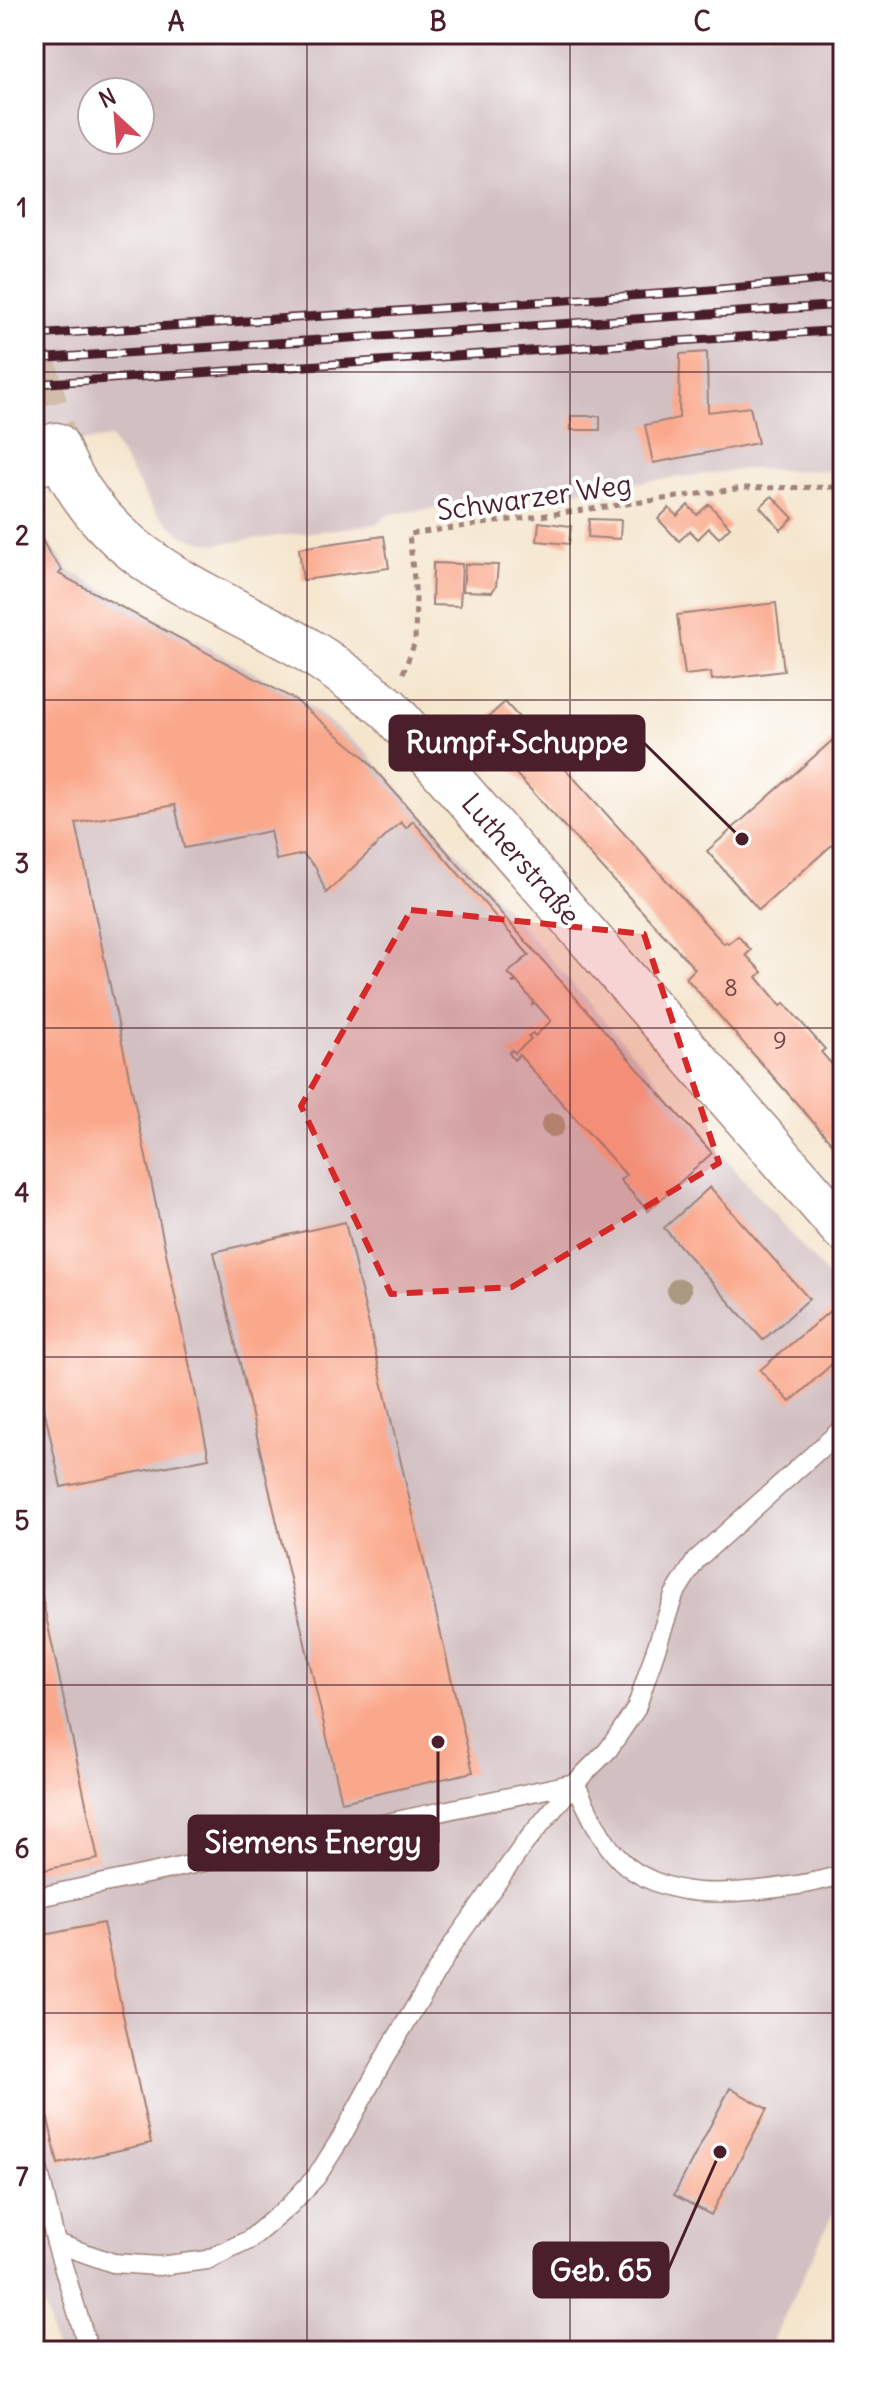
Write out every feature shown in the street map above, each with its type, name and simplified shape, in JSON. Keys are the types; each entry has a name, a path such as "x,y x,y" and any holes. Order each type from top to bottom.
{"street":[{"name":"Lutherstraße","path":"52,464 114,535 137,553 339,669 389,709 843,1229"}],"lane":[{"path":"56,2243 113,2263 159,2266 207,2260 249,2240 289,2206 317,2176 341,2138 453,1944 525,1843 575,1783 608,1750 636,1709 674,1595 696,1560 843,1428"},
{"path":"575,1783 606,1842 626,1865 647,1878 684,1890 731,1892 843,1874"},
{"path":"34,1898 575,1783"},
{"path":"34,2151 56,2243 89,2351"}],"path":[{"name":"Schwarzer Weg","path":"389,709 415,642 416,597 409,534 743,488 843,487"}],"highlighted area":[{"path":"411,910 644,934 719,1163 512,1287 391,1294 301,1106"}],"shaded area":[{"path":"34,34 843,34 843,471 745,469 390,514 376,524 215,544 184,537 154,510 111,438 34,448"},
{"path":"34,514 41,532 70,571 293,694 364,750 843,1293 843,2192 768,2351 56,2351 34,2269"}],"building":[{"path":"707,352 708,412 750,407 758,443 653,463 645,425 679,418 680,354"},
{"path":"571,416 600,416 600,430 571,430"},
{"path":"772,496 793,518 781,530 760,507"},
{"path":"709,504 730,527 719,538 709,528 698,539 690,531 679,541 658,519 669,508 677,516 688,505 697,515"},
{"path":"589,519 621,520 620,539 588,537"},
{"path":"539,522 571,526 569,544 537,541"},
{"path":"34,524 62,570 59,574 294,699 362,755 712,1153 648,1211 620,1180 626,1175 519,1055 514,1060 509,1053 512,1050 515,1053 531,1039 528,1036 533,1033 535,1036 551,1021 535,1003 532,1005 533,1001 517,982 512,983 516,981 508,973 529,955 413,821 406,828 401,822 326,893 316,868 303,854 276,860 270,831 184,848 175,805 76,823 209,1458 61,1487 34,1361"},
{"path":"384,536 389,568 303,580 299,548"},
{"path":"433,563 462,564 460,606 432,605"},
{"path":"465,564 498,565 496,586 492,592 463,591"},
{"path":"776,603 784,671 712,680 711,672 685,675 677,615"},
{"path":"505,702 724,944 738,936 751,950 746,955 762,972 757,977 781,1006 784,1003 825,1049 821,1052 843,1077 843,1144 837,1149 686,978 695,969 475,729"},
{"path":"843,731 843,835 759,910 707,851"},
{"path":"710,1187 809,1299 763,1340 664,1228"},
{"path":"345,1222 473,1772 342,1802 214,1252"},
{"path":"837,1305 843,1312 843,1354 790,1402 760,1370"},
{"path":"34,1560 98,1859 34,1872"},
{"path":"103,1923 151,2143 58,2164 34,2055 34,1937"},
{"path":"730,2088 767,2109 711,2215 674,2195"}],"tunnel":[{"path":"34,363 56,445"}],"railway":[{"path":"34,335 688,292 843,278"},
{"path":"34,359 843,305"},
{"path":"34,384 843,330"}],"place":[{"name":"Rumpf+Schuppe","path":"742,839"},
{"name":"Siemens Energy","path":"438,1742"},
{"name":"Geb. 65","path":"720,2152"}]}
